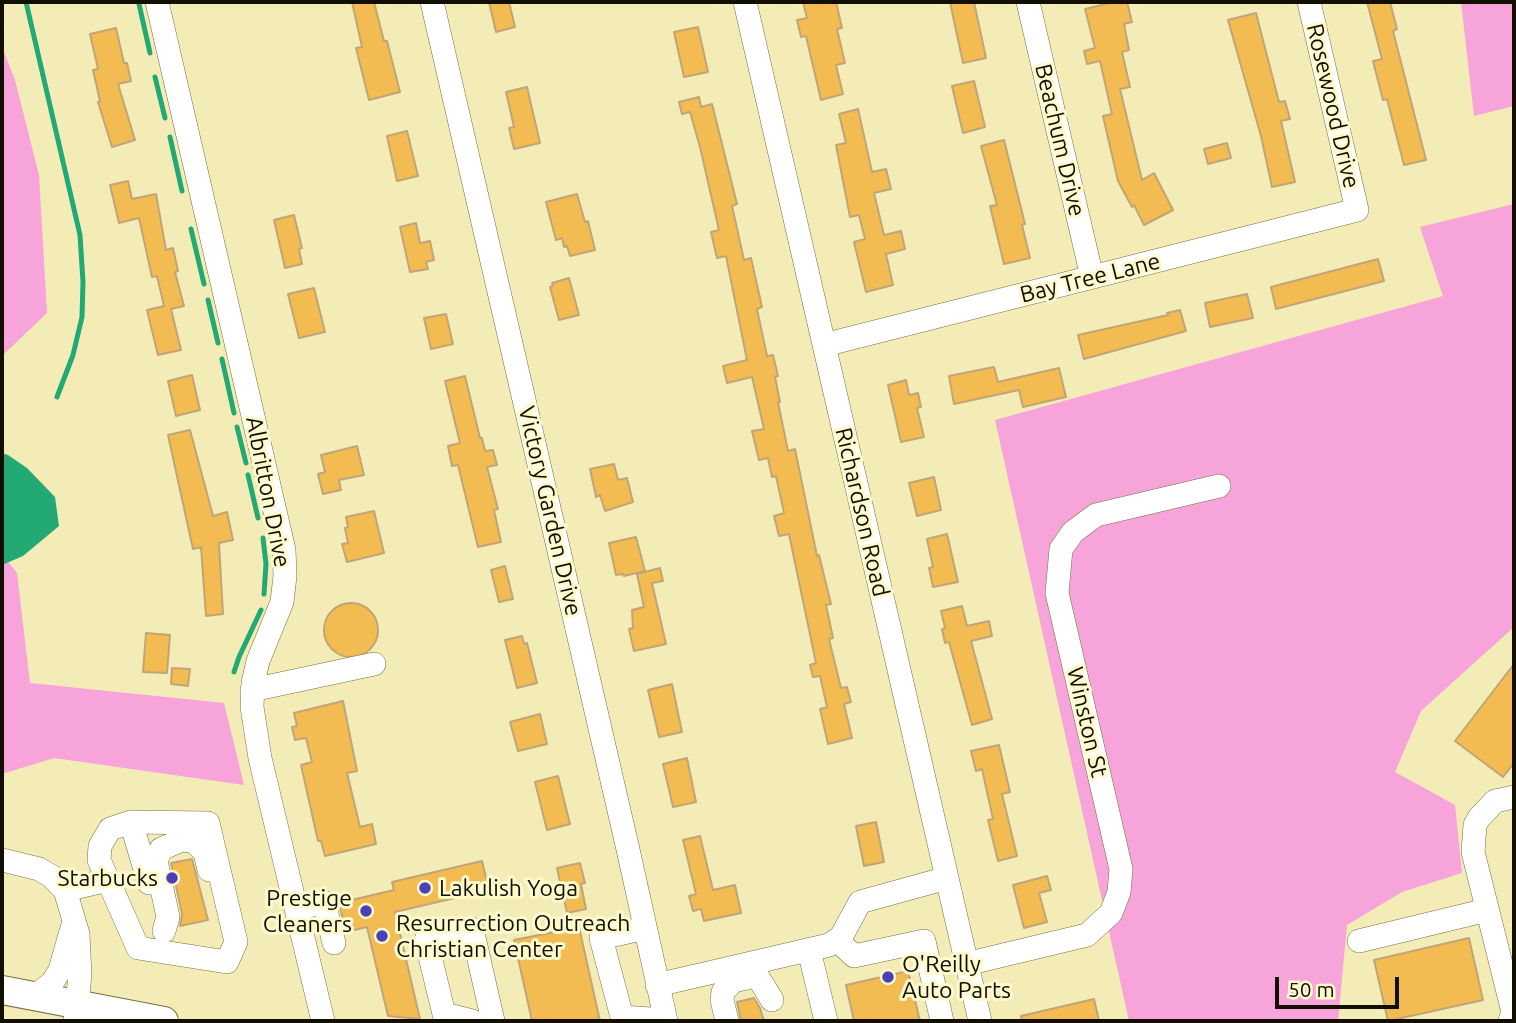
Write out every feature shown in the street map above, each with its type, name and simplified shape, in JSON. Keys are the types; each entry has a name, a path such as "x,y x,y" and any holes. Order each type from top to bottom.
{"main road":[{"path":"2,990 35,996 76,1013 164,1021"}],"street":[{"name":"Albritton Drive","path":"157,2 284,550 282,603 258,661 252,690 255,729 323,1021"},
{"name":"Victory Garden Drive","path":"432,2 665,1021"},
{"name":"Richardson Road","path":"745,2 979,1021"},
{"name":"Beachum Drive","path":"1028,2 1092,277"},
{"name":"Rosewood Drive","path":"1309,2 1357,210"},
{"name":"Bay Tree Lane","path":"824,345 1357,210"},
{"name":"Winston St","path":"967,964 1087,935 1111,913 1119,892 1121,869 1057,593 1061,549 1073,532 1096,515 1219,486"},
{"path":"252,690 374,664"},
{"path":"1512,1015 1473,852 1475,825 1496,801 1514,797"},
{"path":"131,822 163,931"},
{"path":"131,822 208,823 236,942 228,962 138,948 99,860 100,846 110,829 131,822"},
{"path":"182,840 193,841 205,852 221,922 219,937 204,947 192,948 177,944 138,948 163,931 168,917 156,861 161,849 182,840"},
{"path":"2,860 39,869 65,890 78,934 80,975 76,1013"},
{"path":"657,985 829,945 841,937 860,902 947,878"},
{"path":"65,890 108,880"},
{"path":"296,909 324,902 344,941 306,950"},
{"path":"1359,941 1488,910"},
{"path":"35,996 52,983 60,970 74,921"},
{"path":"645,928 601,938 622,1017 665,1021"},
{"path":"472,1021 444,1014 426,940 472,929 494,1021"},
{"path":"837,940 854,956 924,941 942,1021"},
{"path":"809,950 826,1021"},
{"path":"764,960 775,1011"},
{"path":"705,974 716,1021"},
{"path":"727,1021 723,992 733,981 751,976 758,977 775,1011"}],"shaded area":[{"path":"1461,2 1514,2 1514,106 1474,116"},
{"path":"2,47 15,80 39,175 47,313 2,356"},
{"path":"1514,204 1514,627 1421,711 1395,772 1455,805 1462,873 1402,892 1347,925 1338,1021 1129,1021 995,420 1443,296 1420,227"},
{"path":"2,453 27,468 55,497 59,526 23,556 2,565"},
{"path":"2,554 17,573 30,683 224,703 244,785 54,758 2,774"}],"building":[{"path":"352,2 374,2 400,92 369,100 356,48 362,47"},
{"path":"489,2 509,2 515,27 496,32"},
{"path":"803,2 836,2 842,28 837,29 845,63 836,65 843,94 821,100 806,36 801,37 797,20 807,18"},
{"path":"950,2 974,2 986,58 963,63"},
{"path":"1114,2 1127,2 1132,22 1124,24 1129,50 1122,52 1130,87 1120,89 1142,180 1154,173 1173,210 1144,225 1118,181 1103,116 1112,114 1100,61 1087,64 1084,51 1095,48 1085,9"},
{"path":"1367,2 1390,2 1397,29 1393,31 1426,160 1404,165 1387,99 1383,100 1373,61 1382,59"},
{"path":"1256,13 1279,102 1285,101 1290,119 1281,121 1295,182 1272,187 1261,136 1228,20"},
{"path":"698,27 708,72 684,77 674,32"},
{"path":"116,28 131,81 118,84 135,140 112,147 98,102 100,101 93,70 98,69 90,34"},
{"path":"974,81 985,127 963,133 952,86"},
{"path":"527,87 540,143 514,149 509,128 514,127 506,92"},
{"path":"699,97 701,107 712,104 737,204 732,206 744,260 751,258 762,307 757,309 767,356 773,355 778,376 775,377 778,402 788,451 795,449 817,556 819,555 831,604 826,605 833,638 829,639 841,688 847,687 851,702 844,704 852,738 828,744 820,709 827,707 820,676 813,677 810,665 816,663 789,534 779,536 774,516 784,513 776,476 772,477 768,458 759,460 752,431 764,429 752,377 727,383 723,366 747,360 726,256 717,258 711,232 719,230 700,147 690,112 682,114 679,102"},
{"path":"858,109 872,172 886,169 891,189 874,193 884,235 901,231 905,249 886,254 893,285 866,292 854,242 865,239 859,215 850,217 836,145 846,143 839,114"},
{"path":"407,131 418,176 397,181 387,136"},
{"path":"1004,140 1025,224 1022,225 1030,258 1004,264 990,206 997,205 981,146"},
{"path":"1227,143 1231,158 1208,164 1204,149"},
{"path":"128,181 132,199 156,194 166,250 173,248 178,271 175,272 184,306 171,309 181,350 158,355 147,310 164,306 157,276 152,277 139,218 119,223 110,185"},
{"path":"577,194 585,222 588,221 595,250 570,256 562,238 556,240 546,202"},
{"path":"294,215 302,248 299,249 302,264 285,268 274,220"},
{"path":"416,223 420,243 430,241 434,260 426,262 428,269 410,272 400,227"},
{"path":"1378,259 1384,281 1276,309 1271,287"},
{"path":"569,278 579,315 559,320 550,287 553,286 552,283"},
{"path":"314,288 325,332 299,338 288,294"},
{"path":"1247,294 1253,318 1210,327 1205,303"},
{"path":"1180,310 1186,331 1084,359 1078,335"},
{"path":"446,314 453,344 431,349 424,318"},
{"path":"994,367 998,382 1059,368 1066,397 1023,407 1019,390 954,404 949,376"},
{"path":"192,375 200,410 176,416 168,381"},
{"path":"465,376 480,438 485,451 493,450 497,465 487,467 498,509 494,510 501,542 478,547 458,465 452,466 448,446 460,443 445,381"},
{"path":"906,380 909,395 918,393 921,407 917,408 924,437 901,442 888,385"},
{"path":"190,430 213,516 227,512 233,540 219,543 223,614 206,616 201,547 193,549 168,435"},
{"path":"357,446 364,475 339,480 341,490 323,494 318,474 325,472 321,455"},
{"path":"614,464 618,480 627,478 633,502 605,511 600,495 596,497 590,469"},
{"path":"934,477 941,510 917,516 909,483"},
{"path":"374,511 384,553 347,562 342,544 348,543 346,517"},
{"path":"947,534 958,582 933,587 929,568 933,567 927,539"},
{"path":"636,537 645,571 616,575 609,543"},
{"path":"505,566 513,599 499,602 491,570"},
{"path":"660,568 663,581 652,583 666,644 634,651 629,629 633,628 632,610 644,607 637,574"},
{"path":"351,603 370,611 378,630 370,649 351,657 332,649 324,630 332,611"},
{"path":"962,606 967,626 989,621 992,636 971,641 992,719 972,725 949,642 945,643 942,629 945,628 941,611"},
{"path":"146,633 170,635 167,673 143,672"},
{"path":"522,636 524,644 527,643 537,683 517,688 505,640"},
{"path":"1514,664 1514,763 1503,777 1455,741"},
{"path":"172,668 190,669 188,686 171,684"},
{"path":"672,684 682,732 659,737 648,690"},
{"path":"343,701 357,771 347,773 360,827 372,824 376,844 325,856 321,841 318,841 301,765 312,762 306,738 295,740 292,727 297,726 294,713"},
{"path":"540,714 547,744 518,751 510,722"},
{"path":"999,745 1010,792 1002,794 1017,856 998,861 988,820 993,819 982,769 976,771 971,751"},
{"path":"687,758 696,802 673,807 663,764"},
{"path":"558,776 570,824 547,830 535,782"},
{"path":"876,822 884,862 864,866 856,826"},
{"path":"700,836 713,890 735,885 741,913 704,921 701,909 693,911 689,896 696,894 683,840"},
{"path":"192,859 208,920 180,926 182,914 171,863"},
{"path":"482,861 489,890 395,912 420,1019 388,1016 367,927 346,932 339,903 394,890 392,882"},
{"path":"580,863 585,883 581,884 586,909 567,913 557,868"},
{"path":"1047,876 1051,890 1039,893 1047,922 1024,928 1013,885"},
{"path":"579,927 600,1021 532,1021 514,940"},
{"path":"1469,938 1483,1000 1388,1021 1374,960"},
{"path":"908,971 920,1021 854,1021 846,985"},
{"path":"754,998 764,1021 741,1021 737,1002"},
{"path":"1094,999 1099,1021 1022,1021 1021,1016"}],"waterway":[{"path":"26,2 80,235 82,317 73,355 57,397"},
{"path":"139,4 150,53"},
{"path":"155,77 165,118"},
{"path":"170,137 182,191"},
{"path":"191,229 204,284"},
{"path":"208,300 218,343"},
{"path":"222,359 234,413"},
{"path":"237,427 246,463"},
{"path":"248,475 258,518"},
{"path":"263,538 266,564 264,594"},
{"path":"234,672 261,610"}],"place":[{"name":"Starbucks","path":"172,878"},
{"name":"Lakulish Yoga","path":"425,888"},
{"name":"Prestige Cleaners","path":"366,911"},
{"name":"Resurrection Outreach Christian Center","path":"382,936"},
{"name":"O'Reilly Auto Parts","path":"888,977"}]}
